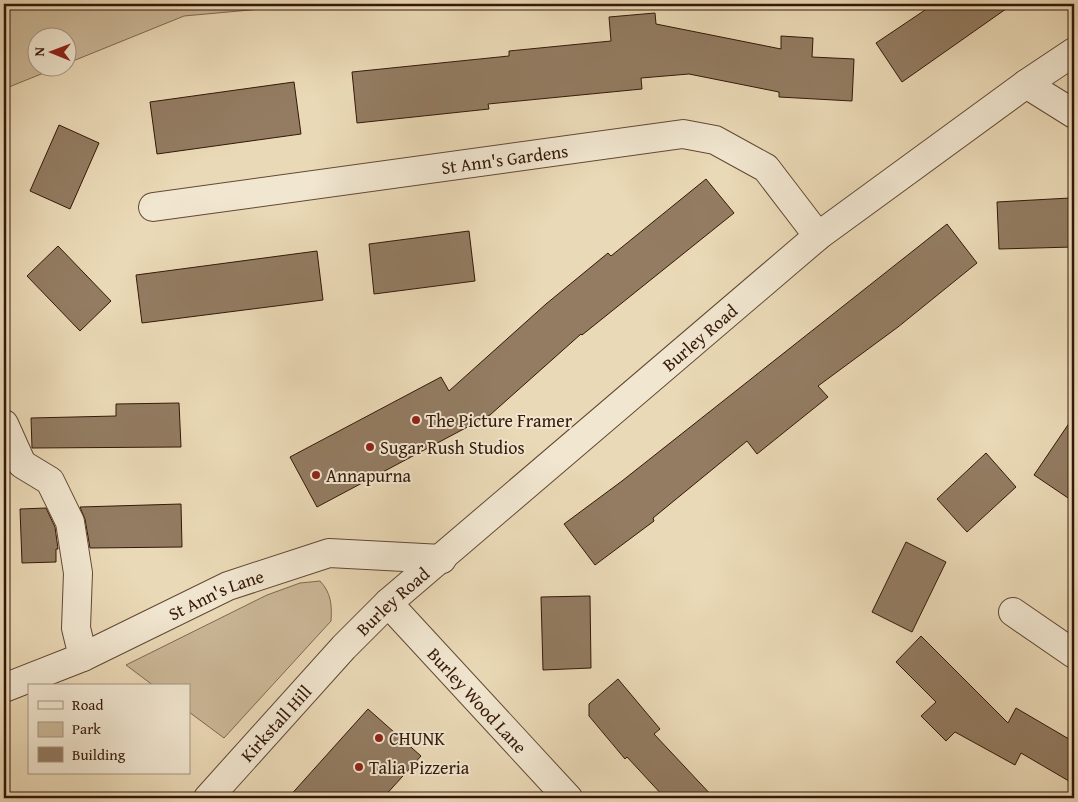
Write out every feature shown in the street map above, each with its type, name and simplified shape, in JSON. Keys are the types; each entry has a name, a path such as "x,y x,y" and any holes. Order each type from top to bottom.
{"street":[{"name":"Burley Road","path":"344,647 388,603 442,559 818,236 1026,84 1074,52"},
{"path":"1026,84 1074,114"},
{"name":"St Ann's Gardens","path":"152,207 683,134 715,140 766,168 818,236"},
{"path":"4,424 22,464 50,481 70,522 78,574 76,628 83,657"},
{"name":"St Ann's Lane","path":"4,688 83,657 228,586 329,553 442,559"},
{"name":"Burley Wood Lane","path":"388,603 568,798"},
{"path":"1013,612 1074,654"},
{"name":"Kirkstall Hill","path":"208,798 344,647"}],"green space":[{"path":"4,4 316,4 184,16 78,59 78,28 28,28 28,78 31,78 4,89"},
{"path":"320,581 330,599 331,621 224,738 190,713 190,684 151,684 126,665 267,595 300,583"}],"building":[{"path":"934,4 1013,4 902,82 876,43"},
{"path":"655,13 656,24 781,49 781,36 813,38 812,57 854,59 852,101 779,97 779,92 689,74 641,78 642,89 488,104 489,109 357,123 352,72 509,56 509,51 611,41 609,17"},
{"path":"294,82 301,134 157,154 150,102"},
{"path":"59,125 99,143 70,209 30,191"},
{"path":"706,179 734,213 581,334 490,415 317,507 290,457 441,377 449,391 546,304 608,253 611,256"},
{"path":"1070,198 1073,247 999,249 997,202"},
{"path":"947,224 977,263 898,327 818,386 828,397 757,454 747,441 653,518 654,521 595,565 564,524 622,481"},
{"path":"469,231 475,281 374,294 369,244"},
{"path":"58,246 111,301 80,331 27,276"},
{"path":"317,251 323,300 142,323 136,275"},
{"path":"179,403 181,447 32,448 31,418 116,416 116,404"},
{"path":"1074,416 1074,502 1034,475"},
{"path":"986,453 1016,487 967,532 937,499"},
{"path":"181,504 182,547 90,548 85,519 80,507"},
{"path":"46,508 55,527 58,549 56,549 56,562 22,563 20,509"},
{"path":"906,542 946,562 912,632 872,612"},
{"path":"590,596 591,668 543,670 541,597"},
{"path":"921,636 1008,723 1016,708 1074,742 1074,784 1021,753 1015,765 955,732 946,741 921,716 936,702 896,662"},
{"path":"618,679 660,729 654,734 714,798 665,798 627,757 625,759 589,716 589,704"},
{"path":"368,709 421,756 383,798 288,798"}],"place":[{"name":"The Picture Framer","path":"416,420"},
{"name":"Sugar Rush Studios","path":"370,447"},
{"name":"Annapurna","path":"316,475"},
{"name":"CHUNK","path":"379,738"},
{"name":"Talia Pizzeria","path":"359,767"}]}
